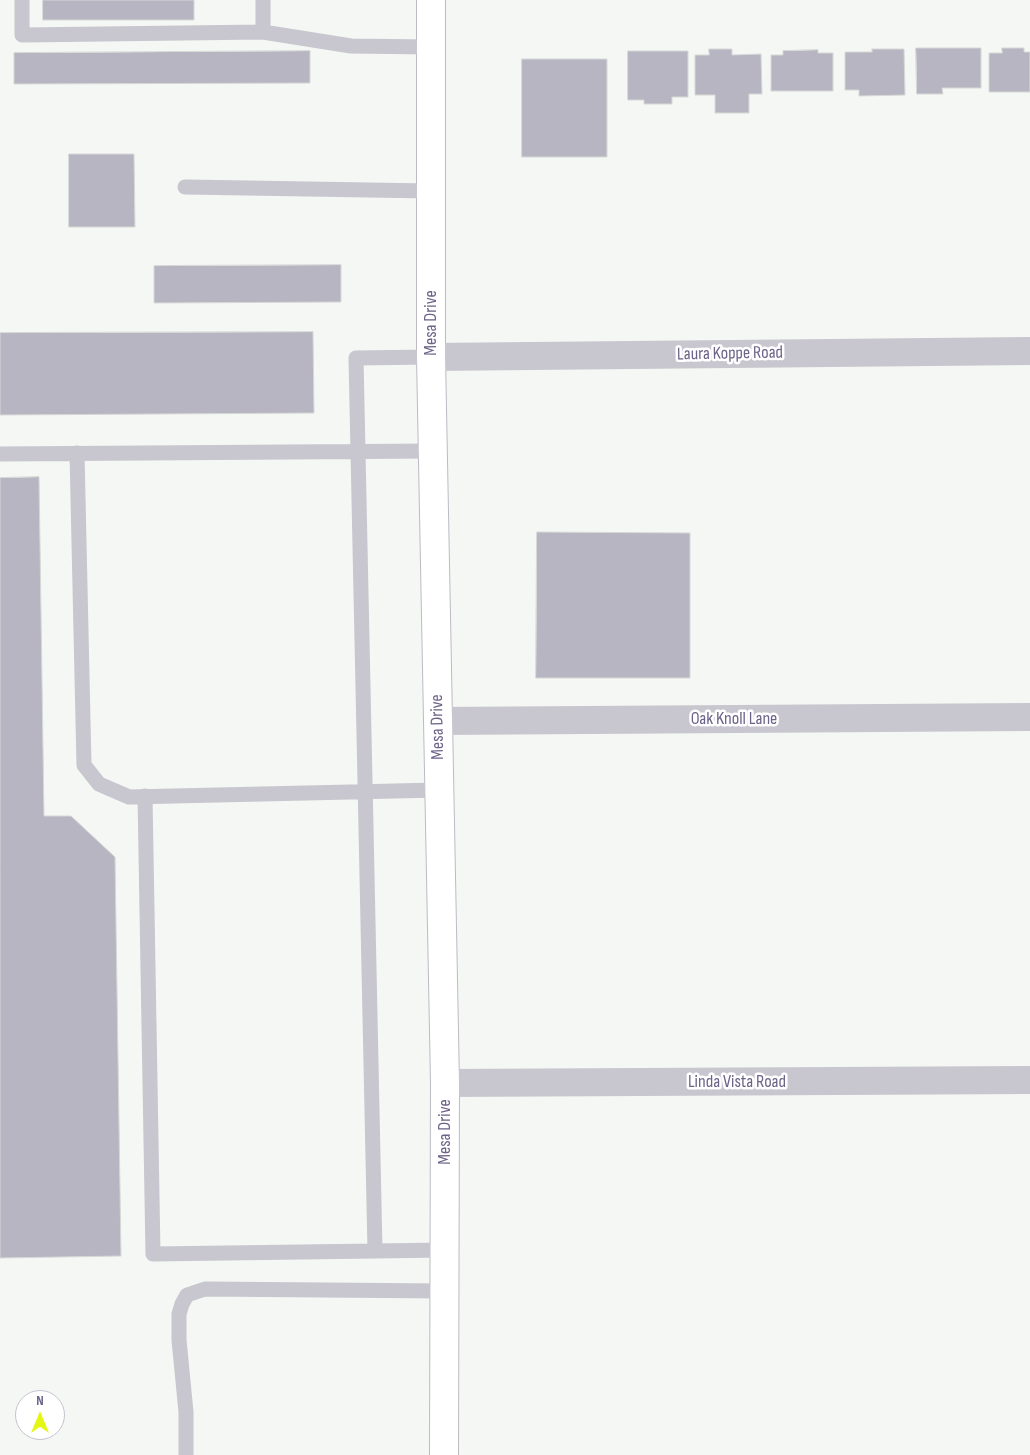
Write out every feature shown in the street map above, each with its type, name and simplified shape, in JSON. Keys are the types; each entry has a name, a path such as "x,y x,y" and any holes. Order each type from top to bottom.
{"main road":[{"name":"Mesa Drive","path":"431,0 432,450 445,1083 444,1455"}],"street":[{"name":"Laura Koppe Road","path":"431,357 1030,351"},
{"name":"Oak Knoll Lane","path":"438,720 1030,717"},
{"name":"Linda Vista Road","path":"445,1083 1030,1080"}],"lane":[{"path":"22,0 22,35 263,32 351,46 431,47"},
{"path":"263,0 263,32"},
{"path":"185,187 431,191"},
{"path":"375,1251 356,358 431,357"},
{"path":"0,454 432,450"},
{"path":"77,453 84,765 99,784 129,797 440,790"},
{"path":"145,796 154,1254 444,1250"},
{"path":"186,1455 186,1412 179,1340 179,1314 187,1295 205,1289 444,1291"}],"building":[{"path":"43,0 194,0 194,20 43,20"},
{"path":"916,48 981,48 981,88 942,88 943,94 917,94"},
{"path":"1002,48 1024,48 1024,52 1030,52 1030,92 989,92 989,53 1002,53"},
{"path":"709,49 732,49 732,55 761,54 762,94 749,94 749,113 715,113 715,95 695,95 695,55 709,55"},
{"path":"872,49 904,49 905,95 859,96 859,90 845,90 845,52 872,52"},
{"path":"818,50 818,53 833,53 833,91 771,91 771,55 783,55 783,51"},
{"path":"310,51 310,83 14,84 14,53"},
{"path":"628,51 688,51 688,97 672,97 672,104 644,104 644,100 628,100"},
{"path":"522,59 607,59 607,157 522,157"},
{"path":"69,154 134,154 135,227 69,227"},
{"path":"341,265 341,302 154,303 154,266"},
{"path":"313,332 314,413 0,415 0,333"},
{"path":"39,477 44,816 71,816 115,857 121,1256 0,1258 0,478"},
{"path":"537,532 690,533 690,678 536,678"}]}
